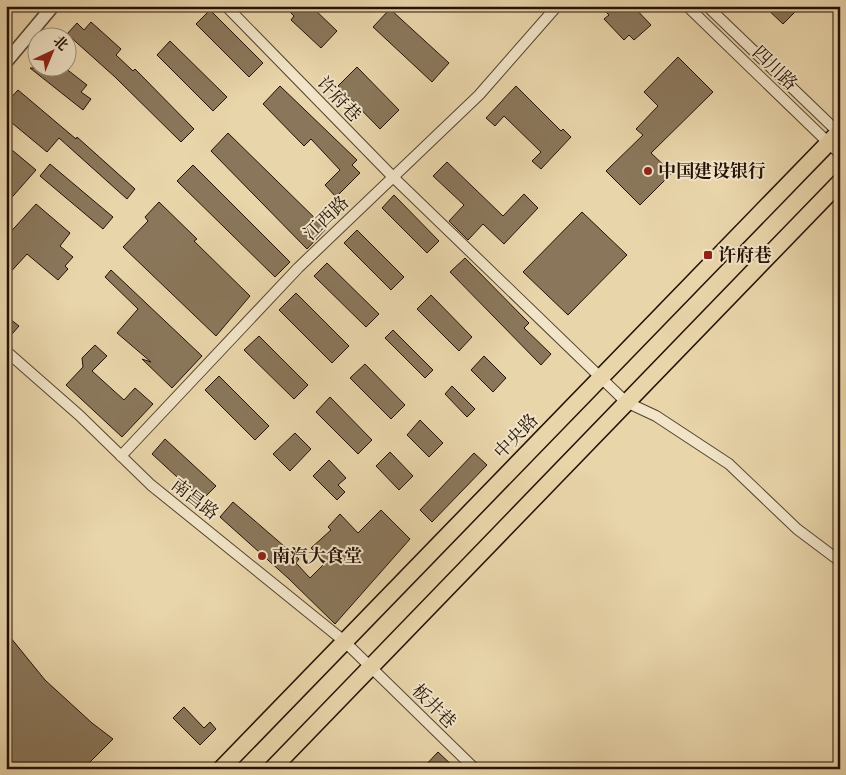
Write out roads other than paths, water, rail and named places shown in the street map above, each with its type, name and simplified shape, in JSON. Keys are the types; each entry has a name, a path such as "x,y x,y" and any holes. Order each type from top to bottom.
{"main road":[{"name":"中央路","path":"221,769 601,378 837,139"},
{"path":"272,769 840,182"}],"street":[{"path":"6,62 53,6"},
{"name":"许府巷","path":"226,6 393,177 626,402 656,416 729,464 797,529 837,559 840,557"},
{"name":"江西路","path":"121,456 298,268 479,96 556,6"},
{"name":"四川路","path":"687,6 837,139"},
{"name":"四川路","path":"707,6 837,139"},
{"name":"南昌路","path":"6,350 151,485 344,641 371,666"},
{"name":"板井巷","path":"371,666 475,769"}],"place":[{"name":"中国建设银行","path":"648,171"},
{"name":"许府巷","path":"708,255"},
{"name":"南汽大食堂","path":"262,556"}]}
